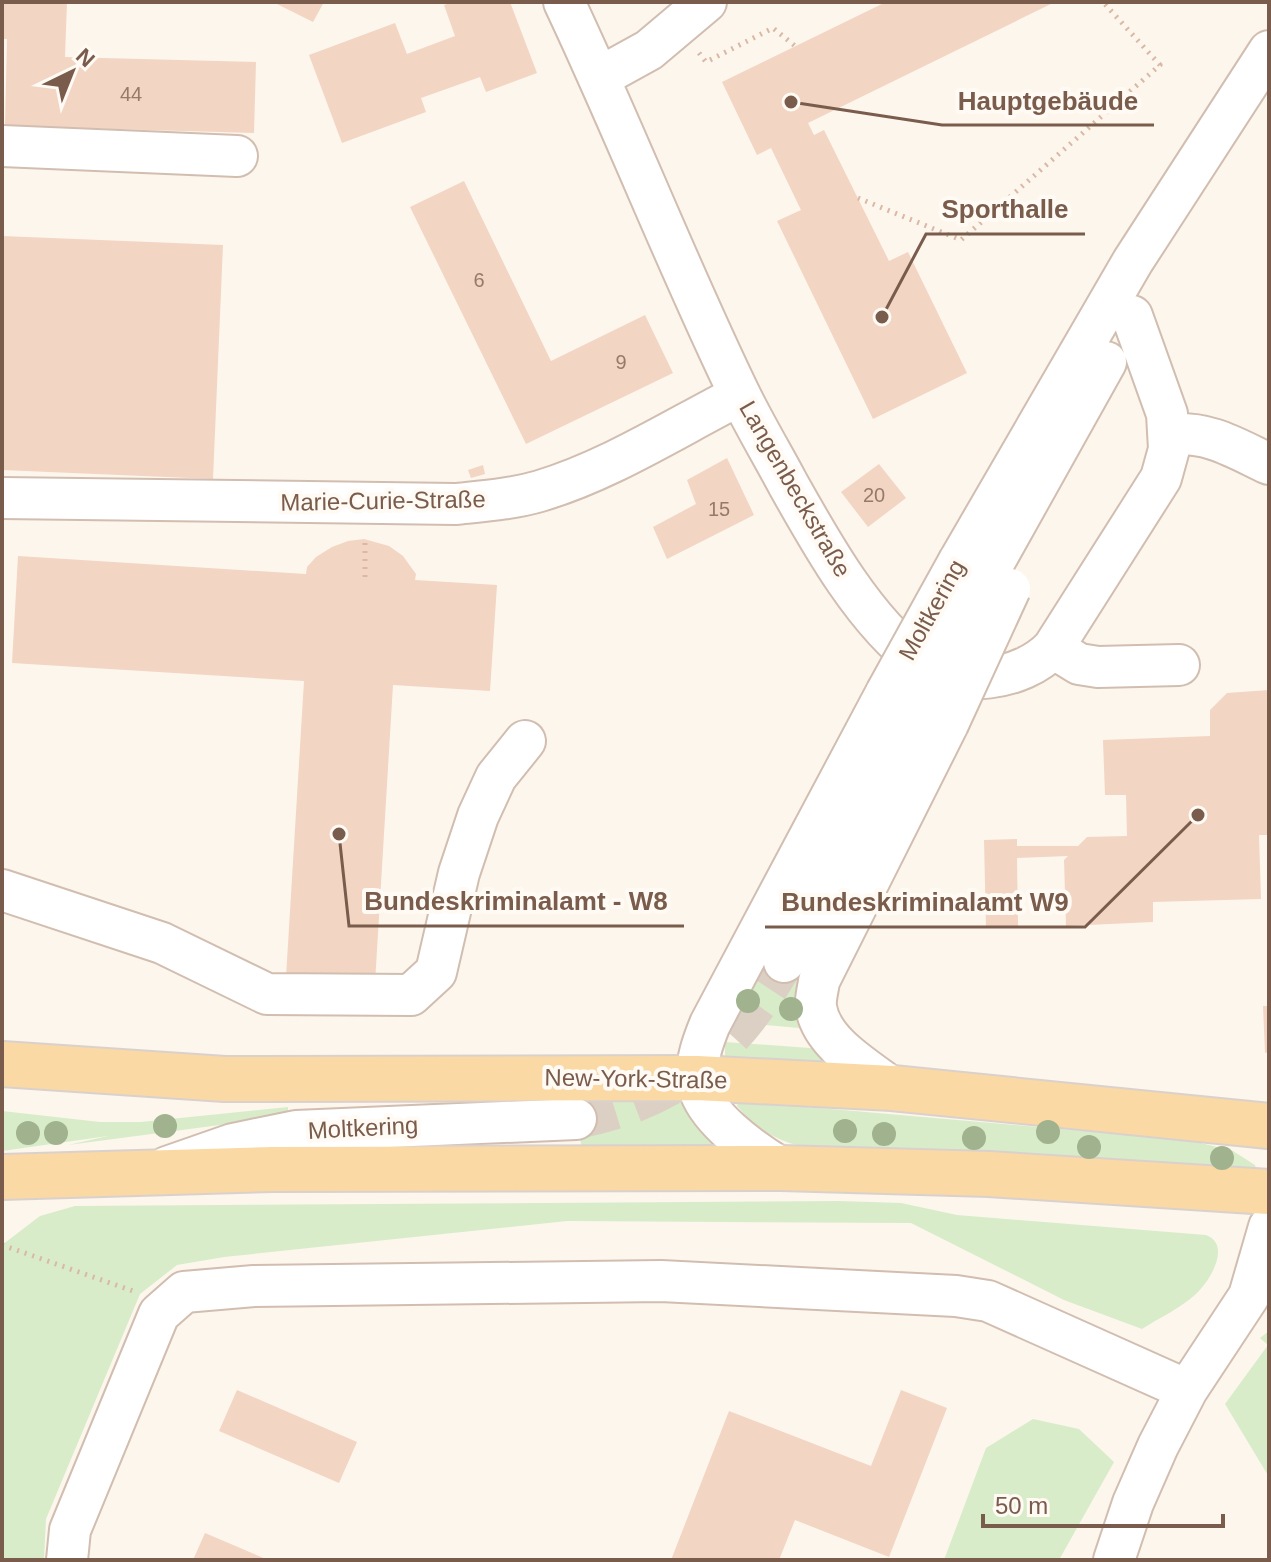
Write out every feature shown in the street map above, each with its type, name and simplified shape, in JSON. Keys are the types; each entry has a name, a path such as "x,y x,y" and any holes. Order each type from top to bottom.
{"main road":[{"name":"New-York-Straße","path":"2,1064 225,1079 697,1078 892,1088 1269,1126"},
{"path":"10,1183 155,1171 781,1168 989,1174 1269,1192"}],"street":[{"name":"Langenbeckstraße","path":"564,2 740,395 823,547 872,613 918,660 931,669 960,678 984,677 1029,667 1053,648 1161,478 1170,434 1162,398 1132,316"},
{"path":"600,77 649,50 706,2"},
{"name":"Moltkering","path":"784,962 985,575 1132,316 1246,105 1269,53"},
{"name":"Moltkering","path":"985,575 1133,261 1269,53"},
{"path":"2,146 237,156"},
{"name":"Marie-Curie-Straße","path":"2,498 440,504 499,500 538,492 576,479 740,395"},
{"path":"1170,434 1192,433 1210,437 1269,464"},
{"path":"892,1088 831,1037 818,1015 819,981 916,708 985,575"},
{"path":"1053,648 1079,664 1179,665"},
{"name":"Moltkering","path":"697,1078 699,1057 710,1024 916,708"},
{"path":"2,890 162,943 267,994 411,995 436,972 459,873 478,816 496,777 525,741"},
{"path":"697,1078 705,1099 729,1130 781,1168"},
{"name":"Moltkering","path":"155,1171 233,1144 296,1131 576,1119"},
{"path":"1114,1560 1133,1503 1187,1390 1259,1291 1269,1227"},
{"path":"67,1560 70,1530 159,1314 184,1292 254,1286 661,1281 956,1296 988,1301 1187,1390"}],"path":[{"path":"858,198 961,240 1160,65 1103,2"},
{"path":"706,62 773,28 795,46"},
{"path":"365,531 365,577"},
{"path":"2,1245 129,1290"}],"green space":[{"path":"766,954 808,974 811,1029 732,1022"},
{"path":"725,1042 824,1049 833,1066 725,1058"},
{"path":"572,1095 698,1099 732,1147 582,1149"},
{"path":"738,1101 1189,1140 1233,1151 1255,1165 1256,1169 824,1151 786,1142 766,1132 737,1106"},
{"path":"288,1107 288,1116 2,1151 2,1111 100,1122 141,1122"},
{"path":"901,1203 957,1215 1206,1235 1214,1240 1218,1255 1207,1281 1196,1294 1142,1329 1064,1300 911,1223 567,1221 224,1257 177,1265 140,1294 46,1519 44,1560 2,1560 2,1245 40,1216 75,1206"},
{"path":"1269,1331 1269,1477 1225,1404 1268,1345 1260,1338"},
{"path":"1033,1419 1079,1429 1114,1462 1059,1560 944,1560 986,1448"}],"building":[{"path":"2,2 67,2 65,57 256,62 254,133 5,126 7,39 2,39"},
{"path":"273,2 324,2 313,22"},
{"path":"452,2 510,2 537,73 486,92 480,77 421,98 426,112 342,143 309,55 395,23 407,54 455,36 444,5"},
{"path":"886,2 1055,2 808,123 814,135 824,130 889,261 908,252 967,373 873,419 777,221 801,210 771,148 757,155 722,82"},
{"path":"464,181 551,361 645,315 673,373 526,444 410,207"},
{"path":"2,236 223,245 213,479 2,470"},
{"path":"727,458 754,515 667,559 653,527 696,504 687,480"},
{"path":"879,464 906,498 868,527 841,492"},
{"path":"483,465 485,474 471,478 468,470"},
{"path":"364,539 389,546 403,556 416,574 415,580 497,585 490,691 393,685 375,983 286,977 304,681 12,663 18,556 306,574 307,567 316,557 332,547"},
{"path":"1269,690 1269,835 1259,835 1261,899 1153,902 1153,922 1066,926 1064,860 1068,856 1017,858 1018,926 986,928 984,840 1017,839 1017,846 1078,846 1087,837 1127,836 1126,795 1105,795 1103,740 1210,736 1210,710 1227,693"},
{"path":"1263,1006 1269,1006 1269,1052 1265,1053"},
{"path":"237,1390 357,1442 339,1483 219,1431"},
{"path":"901,1390 947,1408 889,1557 795,1520 779,1560 671,1560 729,1411 871,1466"},
{"path":"205,1533 268,1560 193,1560"}],"tunnel":[{"path":"576,1119 644,1098 673,1084 699,1066 744,1021 784,962"}],"place":[{"name":"Hauptgebäude","path":"791,102"},
{"name":"Sporthalle","path":"882,317"},
{"name":"Bundeskriminalamt W9","path":"1198,815"},
{"name":"Bundeskriminalamt - W8","path":"339,834"}]}
